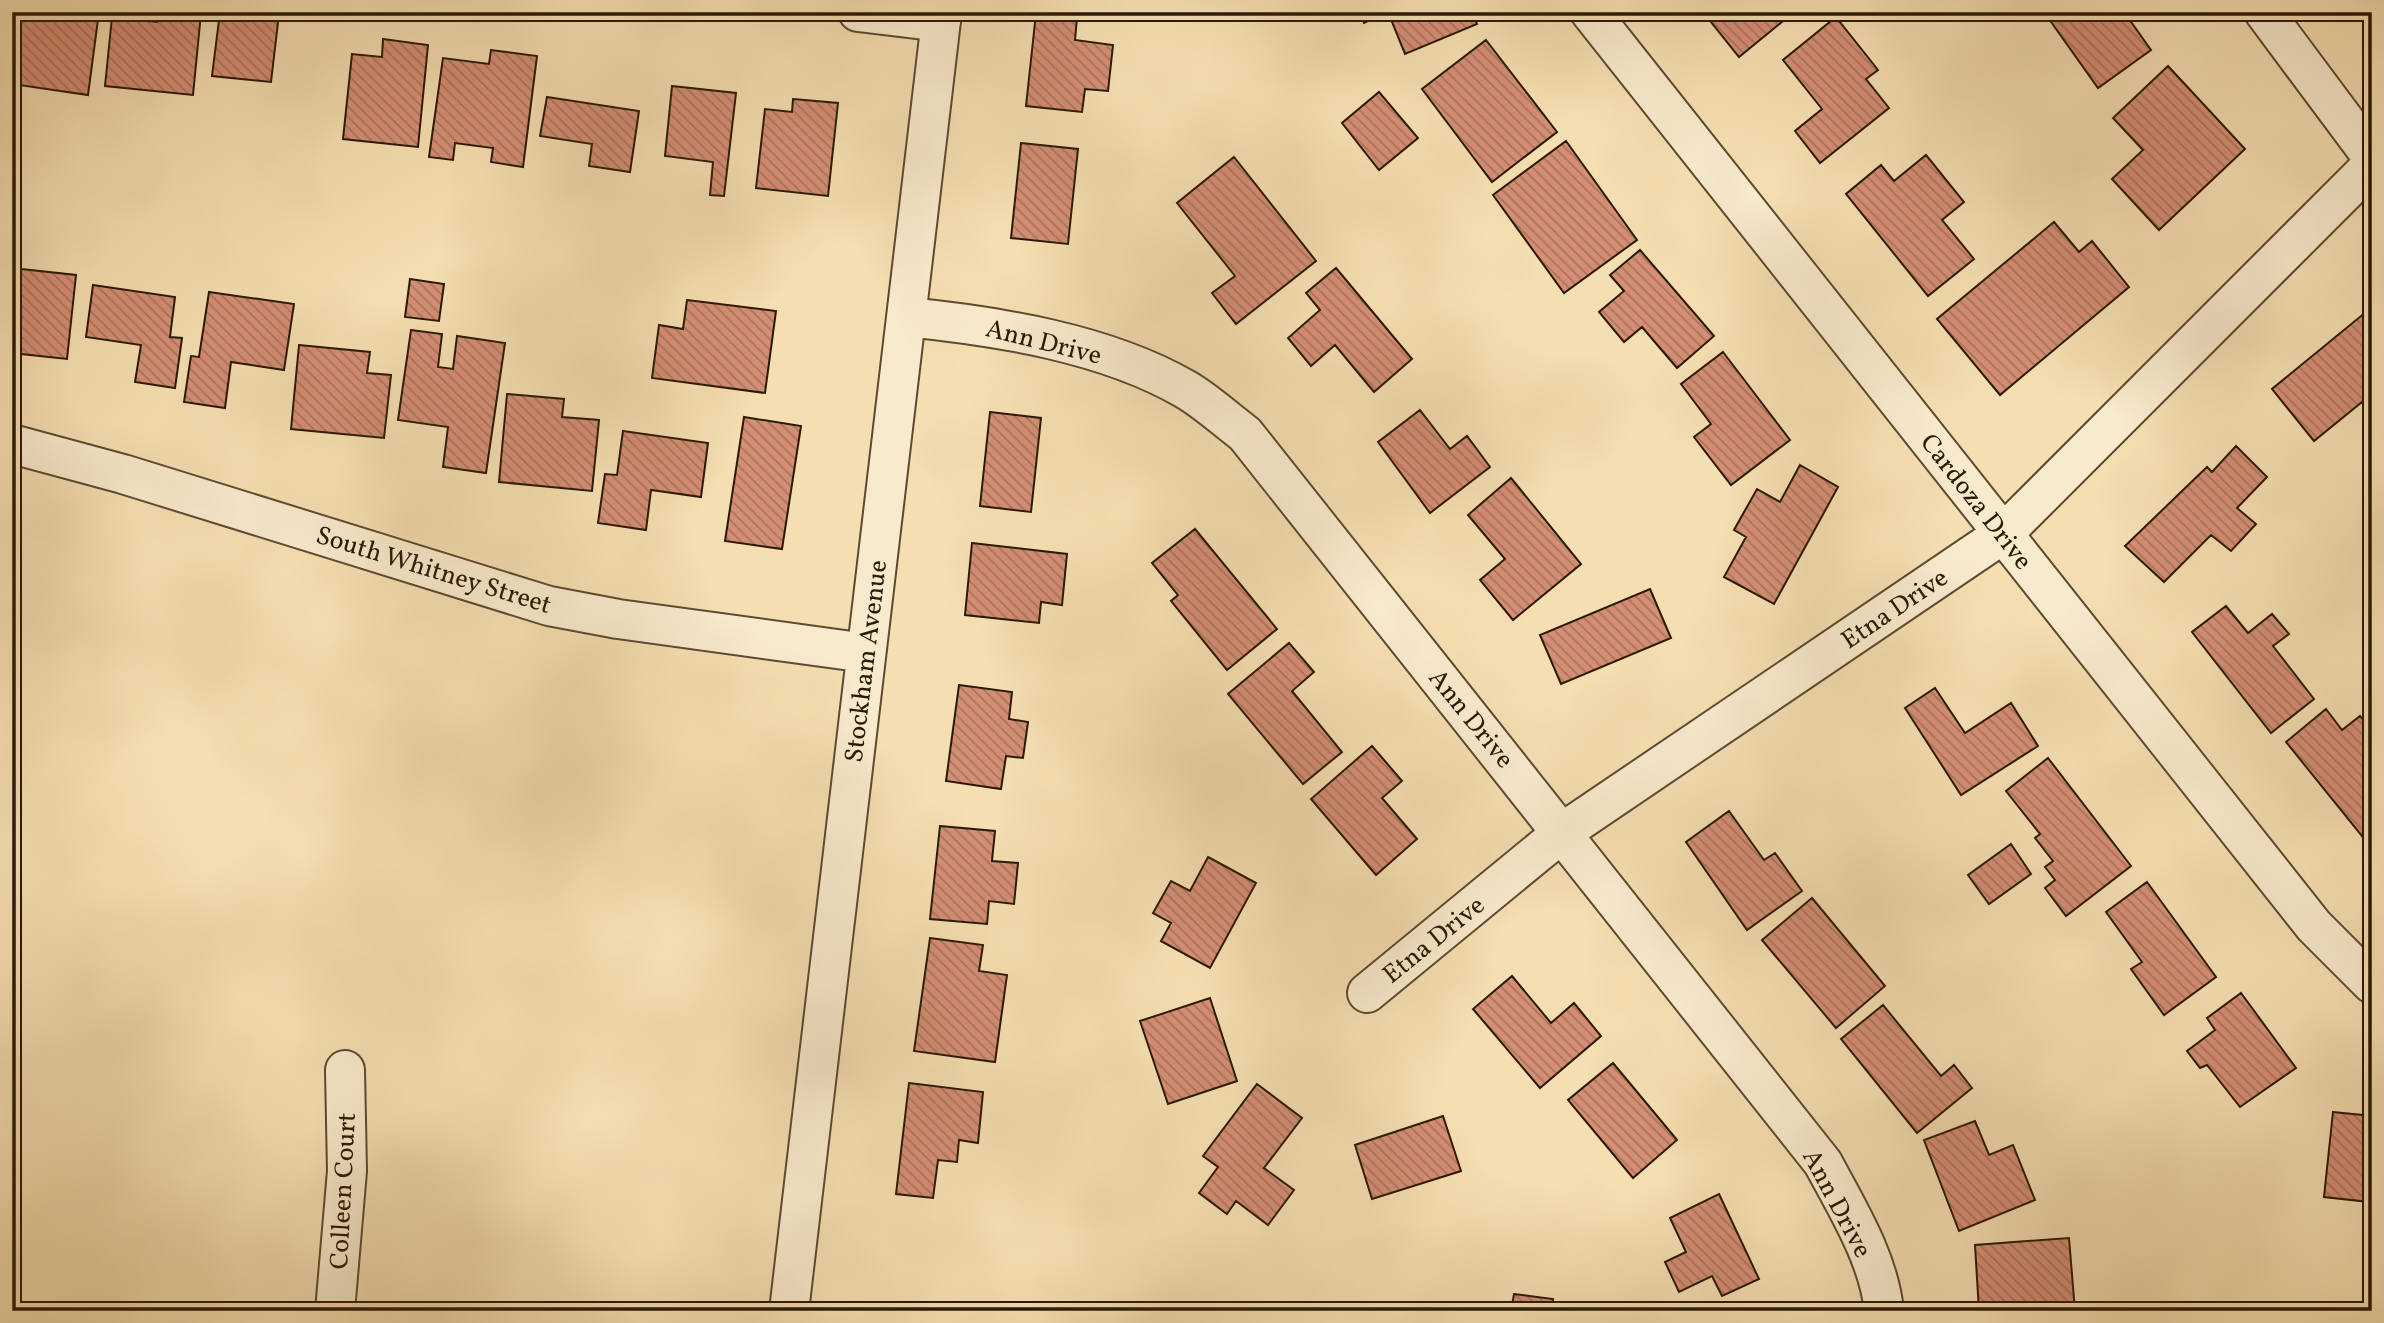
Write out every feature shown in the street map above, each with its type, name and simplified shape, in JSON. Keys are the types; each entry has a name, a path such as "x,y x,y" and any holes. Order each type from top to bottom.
{"street":[{"path":"858,12 942,17"},
{"name":"Cardoza Drive","path":"1590,12 2315,926 2372,984"},
{"path":"2264,12 2372,156"},
{"name":"Stockham Avenue","path":"789,1311 942,17"},
{"name":"Etna Drive","path":"1367,993 1563,832 2003,534 2372,165"},
{"name":"Ann Drive","path":"907,317 977,324 1129,362 1185,389 1245,434 1823,1163 1858,1231 1883,1294 1884,1311"},
{"name":"South Whitney Street","path":"12,444 123,474 549,606 618,619 866,653"},
{"name":"Colleen Court","path":"335,1311 347,1171 345,1070"}],"building":[{"path":"12,12 99,12 88,95 12,84"},
{"path":"158,12 201,13 193,95 105,86 112,17 157,22"},
{"path":"220,12 279,14 271,82 212,76"},
{"path":"1359,12 1388,12 1364,23"},
{"path":"1388,12 1472,12 1477,24 1405,54"},
{"path":"1703,12 1794,12 1739,57"},
{"path":"2044,12 2124,12 2151,50 2098,88"},
{"path":"1036,13 1077,18 1075,40 1113,45 1108,91 1085,89 1082,112 1026,106"},
{"path":"1836,17 1878,70 1866,79 1889,108 1820,163 1795,131 1822,109 1783,60"},
{"path":"383,39 428,45 418,147 343,139 352,54 382,57"},
{"path":"1486,40 1557,132 1492,182 1422,89"},
{"path":"491,50 537,56 523,167 491,162 493,148 455,143 453,160 429,157 443,58 489,64"},
{"path":"2168,66 2245,149 2159,230 2112,179 2143,150 2113,118"},
{"path":"672,86 736,93 724,196 710,195 713,162 665,156"},
{"path":"1379,92 1418,138 1379,170 1342,123"},
{"path":"547,97 639,111 630,172 589,166 592,144 540,136"},
{"path":"793,99 838,103 828,196 756,188 765,109 792,112"},
{"path":"1566,141 1637,240 1564,293 1493,195"},
{"path":"1021,143 1078,149 1068,244 1011,238"},
{"path":"1926,155 1964,202 1942,220 1974,259 1928,296 1846,194 1881,165 1894,181"},
{"path":"1234,157 1316,261 1236,324 1212,293 1235,276 1177,203"},
{"path":"2054,222 2079,252 2092,241 2129,287 2000,395 1937,319"},
{"path":"1640,250 1714,336 1677,368 1642,327 1624,342 1599,312 1624,291 1610,275"},
{"path":"12,268 76,275 67,359 12,353"},
{"path":"1336,268 1412,359 1374,392 1335,345 1311,366 1288,338 1320,310 1306,293"},
{"path":"410,279 444,284 439,321 405,317"},
{"path":"93,285 175,297 170,337 182,338 175,388 135,382 141,345 86,337"},
{"path":"209,292 294,304 284,370 231,362 225,408 184,402 191,356 199,357"},
{"path":"687,300 776,311 765,393 652,378 659,325 683,329"},
{"path":"2372,307 2372,415 2362,402 2314,441 2272,389"},
{"path":"411,330 442,334 438,367 453,369 457,336 505,343 486,473 443,467 448,427 398,420"},
{"path":"299,345 370,352 367,373 391,375 384,438 291,429"},
{"path":"1723,352 1790,440 1731,485 1694,437 1711,424 1681,384"},
{"path":"507,394 564,399 562,417 599,420 592,491 499,482"},
{"path":"1420,410 1450,449 1467,436 1490,467 1430,513 1378,442"},
{"path":"990,412 1041,418 1031,512 980,506"},
{"path":"744,417 801,426 782,549 725,541"},
{"path":"623,431 708,443 701,497 651,490 646,530 598,523 605,474 617,475"},
{"path":"2236,446 2267,477 2237,508 2256,524 2231,551 2211,535 2164,582 2125,546 2207,467 2212,472"},
{"path":"1800,465 1838,487 1774,604 1724,577 1746,537 1734,530 1757,489 1780,502"},
{"path":"1511,478 1581,564 1513,620 1480,580 1505,559 1468,515"},
{"path":"1195,529 1277,629 1227,670 1171,601 1178,595 1152,563"},
{"path":"972,543 1067,554 1062,605 1041,602 1039,623 965,615"},
{"path":"1650,589 1671,638 1561,684 1540,635"},
{"path":"2226,606 2248,633 2272,614 2289,634 2273,646 2314,699 2271,733 2192,632"},
{"path":"1289,643 1314,672 1292,691 1342,752 1303,784 1228,694"},
{"path":"959,685 1012,692 1009,719 1028,722 1023,758 1006,756 1001,789 946,781"},
{"path":"1935,688 1965,733 2011,703 2038,746 1961,795 1905,708"},
{"path":"2326,709 2342,730 2360,716 2372,731 2372,761 2369,764 2372,768 2370,846 2286,742"},
{"path":"1372,746 1402,781 1382,798 1417,839 1376,875 1311,799"},
{"path":"2048,758 2131,866 2066,916 2045,888 2055,880 2045,867 2053,861 2035,838 2040,834 2006,791"},
{"path":"1729,811 1764,860 1775,853 1802,891 1747,930 1686,842"},
{"path":"940,826 995,831 992,861 1018,863 1014,904 989,901 987,924 930,919"},
{"path":"2011,844 2031,874 1989,904 1968,875"},
{"path":"1208,857 1256,883 1210,968 1161,941 1171,923 1153,913 1171,881 1190,891"},
{"path":"2147,882 2216,977 2164,1015 2131,969 2142,962 2106,912"},
{"path":"1812,898 1885,986 1836,1028 1762,940"},
{"path":"930,938 983,945 979,971 1007,975 995,1062 914,1051"},
{"path":"1512,976 1551,1023 1574,1003 1601,1036 1540,1088 1473,1009"},
{"path":"2241,993 2296,1068 2240,1107 2207,1065 2200,1068 2187,1051 2215,1030 2207,1018"},
{"path":"1210,998 1237,1081 1168,1104 1140,1021"},
{"path":"1883,1005 1941,1076 1954,1065 1972,1088 1917,1133 1841,1039"},
{"path":"1613,1063 1677,1140 1633,1178 1568,1100"},
{"path":"909,1083 983,1092 978,1143 959,1140 957,1162 938,1160 933,1198 896,1194"},
{"path":"1257,1084 1302,1118 1264,1168 1294,1190 1268,1225 1236,1201 1227,1214 1199,1193 1218,1167 1203,1156"},
{"path":"2333,1112 2372,1116 2372,1231 2366,1231 2369,1202 2324,1197"},
{"path":"1443,1116 1461,1171 1372,1199 1355,1145"},
{"path":"1975,1121 1989,1155 2013,1145 2035,1200 1959,1231 1924,1140"},
{"path":"1719,1194 1759,1279 1722,1296 1712,1276 1679,1292 1665,1262 1686,1252 1670,1218"},
{"path":"2069,1238 2075,1311 1979,1311 1975,1245"},
{"path":"1514,1294 1553,1299 1552,1311 1511,1311"},
{"path":"918,1305 957,1311 917,1311"}]}
